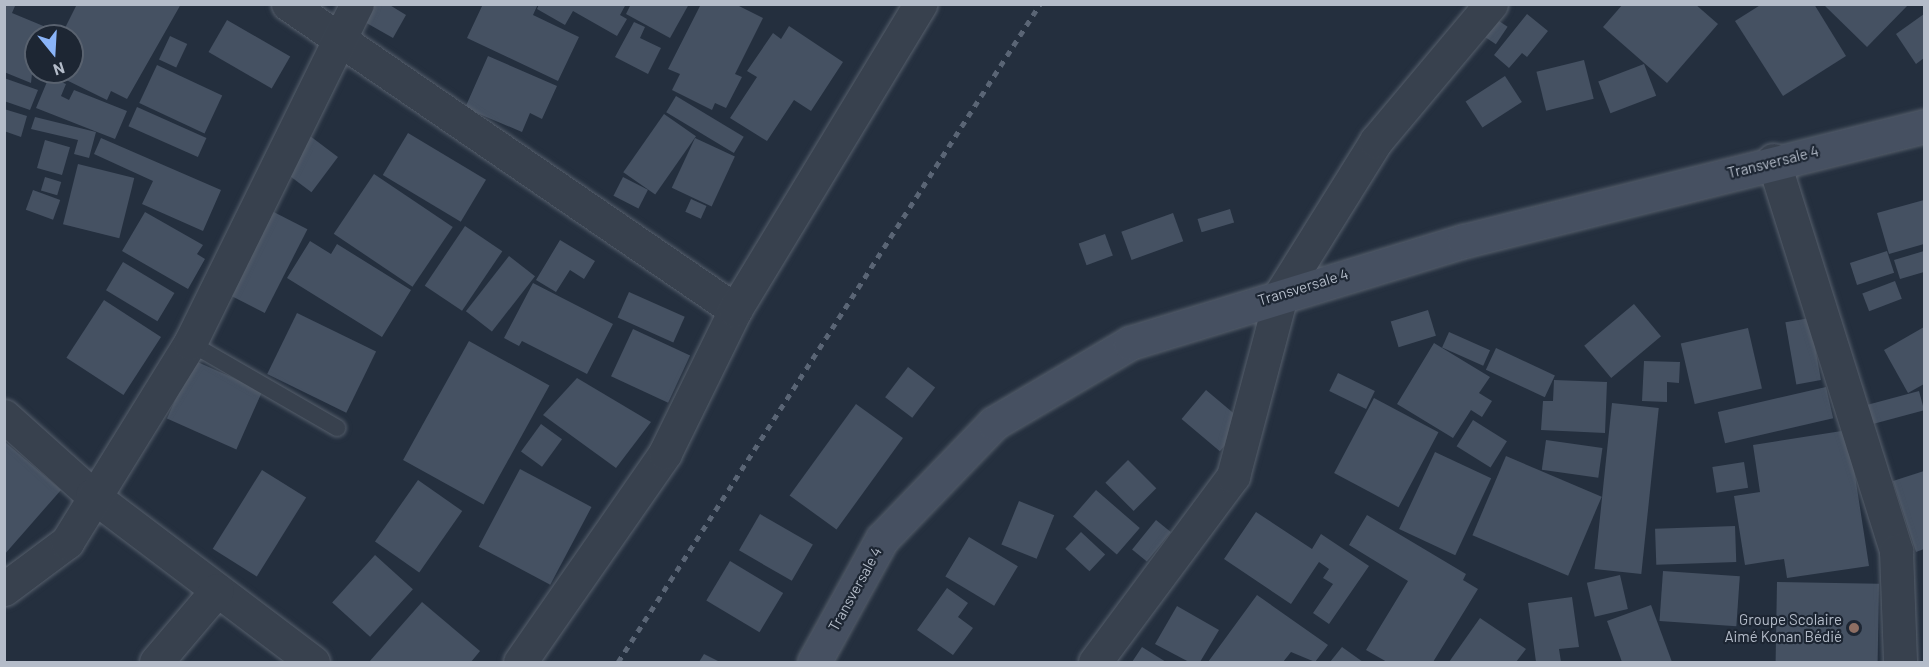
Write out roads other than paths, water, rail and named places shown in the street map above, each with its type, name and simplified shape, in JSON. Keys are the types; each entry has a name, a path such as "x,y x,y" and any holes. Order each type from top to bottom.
{"main road":[{"name":"Transversale 4","path":"814,663 882,539 994,423 1130,343 1282,292 1773,160 1924,126"}],"street":[{"path":"288,4 735,310"},
{"path":"4,589 67,542 92,495 190,343 357,4"},
{"path":"520,663 665,453 735,310 920,4"},
{"path":"1095,663 1233,476 1282,292 1376,141 1491,4"},
{"path":"1773,160 1896,551 1900,663"},
{"path":"4,416 92,495 313,663"},
{"path":"156,663 217,590"}],"lane":[{"path":"190,343 338,428"}],"railway":[{"path":"618,662 1040,4"}],"place":[{"name":"Groupe Scolaire Aimé Konan Bédié","path":"1854,628"}]}
